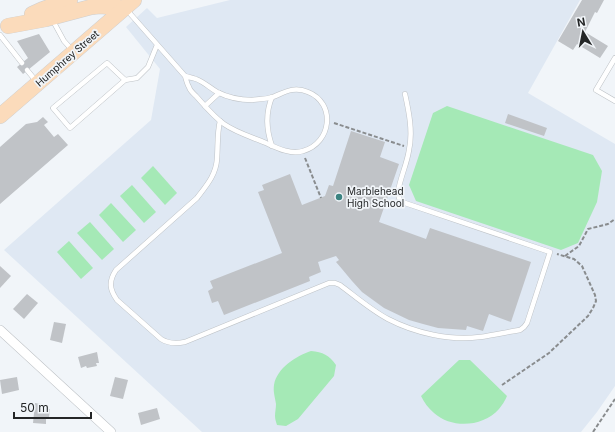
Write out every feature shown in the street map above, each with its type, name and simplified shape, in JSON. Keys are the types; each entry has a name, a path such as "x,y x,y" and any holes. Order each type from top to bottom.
{"main road":[{"path":"3,30 43,9 70,0"},
{"path":"3,30 91,7 126,3"},
{"name":"Humphrey Street","path":"0,116 126,3"}],"street":[{"path":"0,330 111,432"}],"lane":[{"path":"126,3 157,45 185,76 189,88 224,124 240,133 291,152 302,152 312,148 320,141 325,131 327,121 326,112 322,102 307,91 295,89 272,97 250,100 219,93 196,79 185,76"},
{"path":"52,17 64,41 73,52"},
{"path":"3,30 22,63"},
{"path":"125,80 108,63 53,108 70,128 125,80 137,78 148,67 157,45"},
{"path":"615,58 596,90 615,101"},
{"path":"27,70 37,83"},
{"path":"205,106 219,93"},
{"path":"220,121 218,128 217,160 215,170 208,185 197,198 116,270 112,276 111,287 117,300 161,339 173,343 185,342 329,283 336,283 340,285 388,319 405,327 424,333 461,338 473,338 520,330 527,323 550,252 402,202 399,198 398,192 410,148 410,123 405,94"},
{"path":"272,97 268,109 267,122 267,130 272,146"}],"path":[{"path":"327,121 410,148"},
{"path":"302,152 321,198"},
{"path":"565,256 579,246 588,229 608,224 615,219"},
{"path":"502,385 549,353 588,316 596,301 595,295 582,266 574,259 550,252"},
{"path":"593,432 615,399"}],"shaded area":[{"name":"Marblehead High School","path":"230,0 580,0 528,93 615,144 615,386 581,432 202,432 4,250 151,120 160,69 126,27 147,8 157,18"}],"green space":[{"path":"447,106 593,155 602,171 597,202 578,243 561,250 416,201 409,185 433,113"},
{"path":"153,166 177,193 165,205 141,178"},
{"path":"132,185 156,212 144,223 120,196"},
{"path":"111,203 136,230 123,242 99,215"},
{"path":"90,222 114,249 102,260 77,233"},
{"path":"69,241 93,268 81,279 57,252"},
{"path":"311,351 322,353 331,359 336,365 334,376 298,419 286,426 277,425 275,417 276,404 274,390 276,379 283,368 293,359"},
{"path":"459,360 470,360 507,396 499,409 492,415 485,419 467,424 458,424 441,418 426,405 421,396"}],"building":[{"path":"582,0 604,0 597,13 595,12 585,32 608,46 600,58 577,44 573,50 558,41"},
{"path":"39,34 50,52 23,74 17,67 28,58 17,41"},
{"path":"508,114 547,128 544,136 505,123"},
{"path":"43,117 48,122 44,125 54,137 58,134 68,145 0,204 0,147 26,124 37,122"},
{"path":"351,131 385,142 380,157 399,164 379,222 426,239 430,228 531,262 511,322 489,314 483,331 467,326 466,330 438,328 409,320 384,308 362,292 336,262 339,260 336,256 318,262 321,272 309,277 310,281 224,315 218,301 212,303 208,291 213,288 210,281 282,253 258,192 264,190 262,185 290,174 302,205 325,196 329,185 333,186"},
{"path":"0,266 11,276 0,288"},
{"path":"27,294 38,303 24,319 13,309"},
{"path":"54,322 66,324 62,343 50,340"},
{"path":"97,352 99,363 96,363 97,366 87,368 86,366 81,368 78,357"},
{"path":"17,377 19,390 2,394 0,380"},
{"path":"115,377 128,380 123,399 110,396"},
{"path":"35,403 47,405 47,409 50,409 49,418 46,418 46,424 33,423"},
{"path":"157,408 160,419 141,425 138,413"}],"place":[{"name":"Marblehead High School","path":"339,197"}]}
